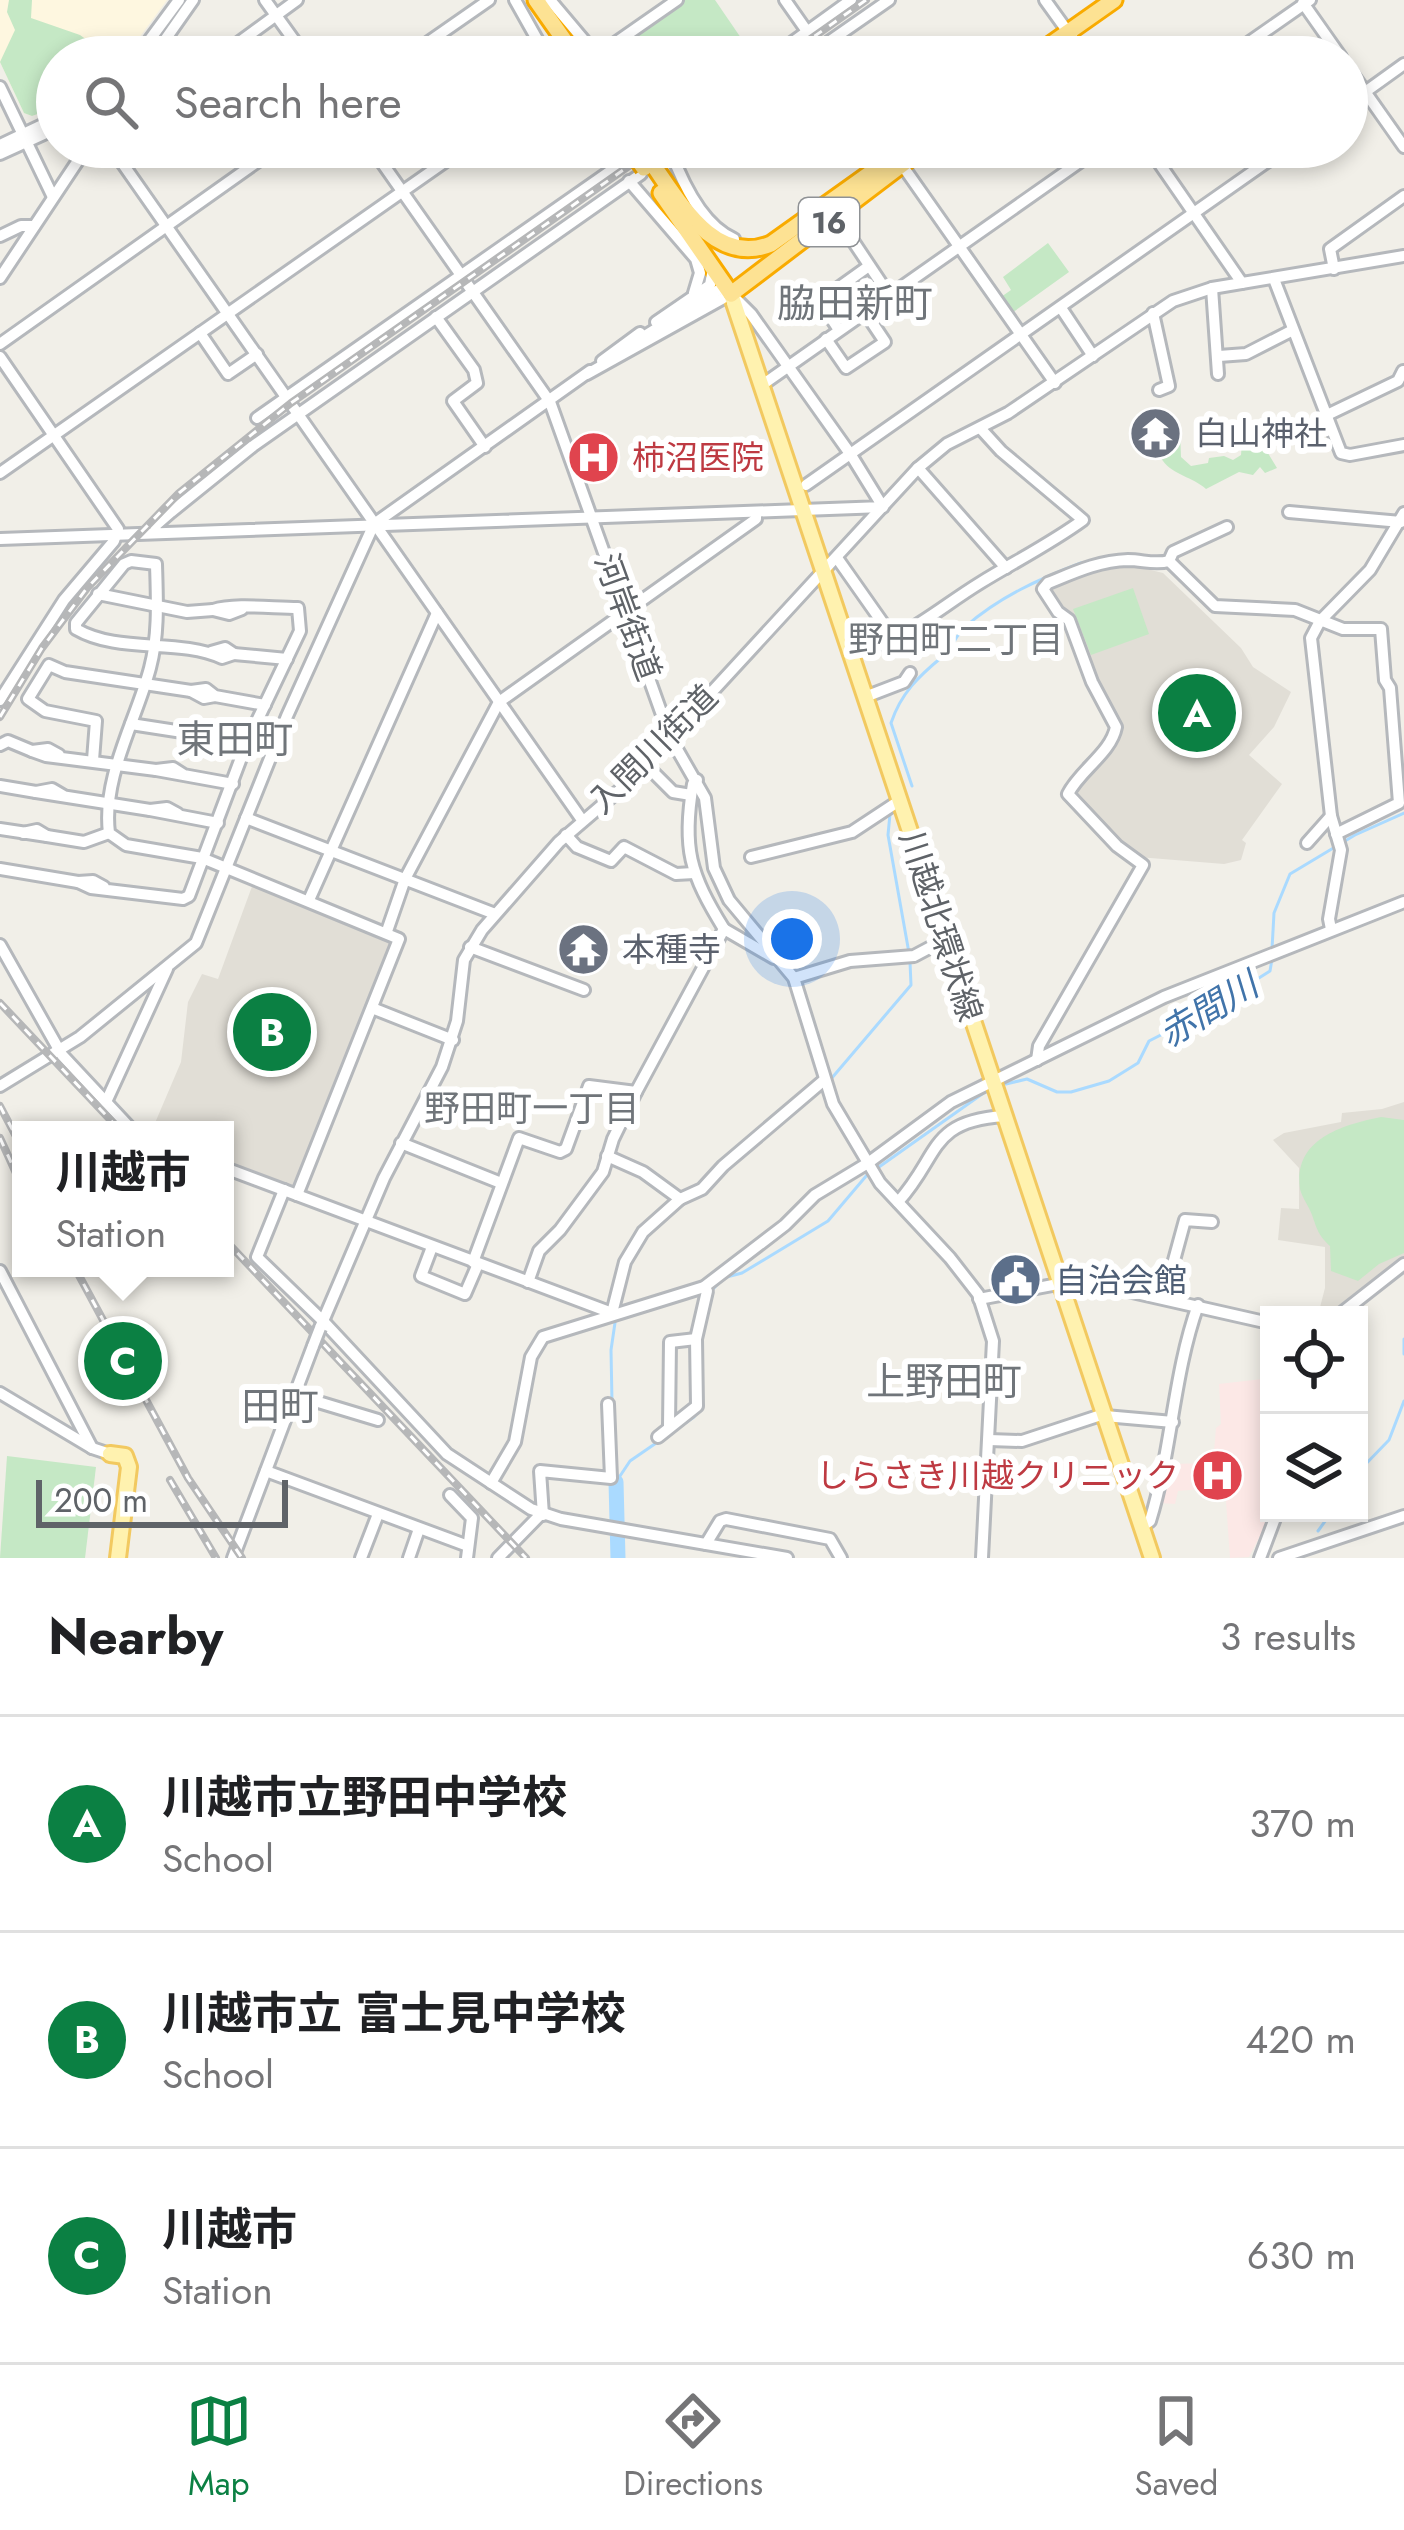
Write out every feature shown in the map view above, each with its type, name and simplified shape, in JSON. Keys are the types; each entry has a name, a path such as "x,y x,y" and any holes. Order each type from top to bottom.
{"highway":[{"path":"526,0 551,36"},
{"path":"536,0 561,36"},
{"path":"1071,36 1114,0"},
{"path":"1071,36 1129,0"},
{"path":"645,168 729,288"},
{"name":"16","path":"647,168 706,232 723,244 754,249 784,235 878,168"},
{"name":"16","path":"729,288 883,168"},
{"name":"16","path":"729,288 837,217 885,168"},
{"path":"673,193 729,288"}],"main road":[{"name":"川越北環状線","path":"729,288 1152,1558"},
{"path":"110,1454 125,1456 129,1467 118,1558"}],"street":[{"path":"152,36 179,0"},
{"path":"168,36 193,0"},
{"path":"265,0 292,36"},
{"path":"248,36 297,0"},
{"path":"437,36 489,0"},
{"path":"515,0 535,36"},
{"path":"550,0 580,36"},
{"path":"626,36 677,0"},
{"path":"785,0 810,36"},
{"path":"801,36 851,0"},
{"path":"843,36 889,0"},
{"path":"1045,0 1071,36"},
{"path":"1257,36 1305,1 1328,36"},
{"path":"1368,91 1403,67"},
{"path":"0,87 36,161"},
{"path":"1368,95 1404,147"},
{"path":"0,154 36,131"},
{"path":"0,145 36,135"},
{"path":"39,168 53,197"},
{"path":"0,278 73,168"},
{"path":"126,168 582,820"},
{"path":"0,344 248,168"},
{"name":"河岸街道","path":"385,168 550,402 670,737 705,798 710,851 719,881 729,900 794,978 824,1082 868,1163 980,1299 993,1341 982,1558"},
{"path":"0,473 436,168"},
{"path":"257,418 615,168"},
{"path":"155,533 156,525 193,492 472,292 631,168"},
{"path":"644,168 696,259 700,273 693,296"},
{"path":"681,168 692,196 717,230 745,242 784,235"},
{"path":"911,168 959,247 1055,382"},
{"path":"762,385 1071,168"},
{"path":"1163,168 1242,283"},
{"path":"806,485 1258,168"},
{"path":"1334,269 1330,250 1404,196"},
{"path":"837,217 889,296"},
{"path":"0,236 21,226 34,226"},
{"name":"入間川街道","path":"233,1558 364,1221 453,1040 462,969 470,947 566,835 629,782 918,468 946,444 981,429 1184,297 1404,256"},
{"path":"839,330 820,302 869,266"},
{"path":"587,374 710,285 712,267"},
{"path":"1274,279 1341,453 1404,445"},
{"path":"599,362 729,288"},
{"path":"0,539 883,507 851,455 729,288"},
{"path":"0,1086 95,1026 196,943 272,751 374,524 587,374 729,288"},
{"path":"1213,288 1218,374"},
{"path":"1061,308 1093,356"},
{"path":"826,339 846,368 885,342 865,312"},
{"path":"1153,313 1168,386 1159,390"},
{"path":"436,317 474,370 477,383 453,400 485,447"},
{"path":"1220,356 1246,354 1294,330"},
{"path":"200,333 228,374 256,354"},
{"path":"0,357 118,527 0,700"},
{"path":"1327,415 1398,381 1400,368"},
{"path":"850,653 894,640 1083,520 981,429"},
{"path":"918,468 1006,568"},
{"path":"387,931 405,879 500,702 755,519 756,512"},
{"path":"1289,512 1402,519 1370,570 1320,621 1311,638 1331,817 1339,841 1330,929"},
{"path":"1037,1060 1039,1046 1143,865 1117,846 1068,794 1114,738 1117,727 1092,682 1069,620 1043,589 1095,564 1168,561 1173,552 1228,527"},
{"path":"837,558 894,640"},
{"path":"1168,561 1215,607 1295,610 1358,632 1381,629 1400,803 1339,841"},
{"path":"109,832 117,764 155,646 158,607 156,564 124,564 76,629 88,636 155,646 211,652 226,648 234,654 286,659"},
{"path":"0,869 91,888 187,898 247,742 300,631 301,610 242,609 229,614 158,607 98,594"},
{"path":"309,900 437,613"},
{"path":"93,760 98,725 93,717 45,711 29,702 28,695 46,668 265,705"},
{"path":"865,697 904,682 910,674"},
{"path":"131,724 247,742 272,751"},
{"path":"0,745 8,741 46,756 233,784"},
{"path":"645,764 673,792 691,795"},
{"path":"697,780 685,834 694,873 724,929 784,963"},
{"path":"0,786 218,823"},
{"path":"751,857 852,832 899,801"},
{"path":"1307,843 1331,817"},
{"path":"246,818 495,914"},
{"path":"0,829 37,830 83,842 109,832"},
{"path":"109,832 125,845 202,858 399,939 290,1193 257,1257 447,1454 543,1515 787,1558"},
{"path":"566,835 577,848 611,861 624,847 676,874 694,873"},
{"path":"491,1483 515,1442 534,1346 543,1337 704,1287 785,1225 815,1195 951,1102 1144,1006 1404,902"},
{"path":"528,1282 539,1251 594,1186 636,1092 724,929"},
{"path":"794,978 850,961 914,956 946,940"},
{"path":"0,945 59,1050 124,1121"},
{"path":"470,947 584,990"},
{"path":"106,1102 168,968"},
{"path":"372,1008 453,1040"},
{"path":"617,1312 620,1277 635,1242 680,1199 703,1189 723,1166 824,1082"},
{"path":"432,1247 421,1276 465,1294 519,1138 560,1152 566,1149 589,1086 636,1092"},
{"path":"898,1202 942,1136 970,1121 1004,1115"},
{"path":"401,1143 501,1183"},
{"path":"607,1156 644,1172 680,1199"},
{"path":"234,1171 617,1312"},
{"path":"1164,1297 1185,1220 1212,1222"},
{"path":"1350,1306 1404,1264"},
{"path":"1,1274 92,1448"},
{"path":"980,1299 1079,1280 1260,1321"},
{"path":"658,1437 697,1406 697,1339 707,1292 704,1287"},
{"path":"1141,1527 1150,1520 1158,1496 1186,1339 1198,1305"},
{"path":"669,1426 670,1342 697,1339"},
{"path":"0,1393 110,1454"},
{"path":"295,1395 378,1420"},
{"path":"543,1515 540,1471 611,1478 608,1404"},
{"path":"989,1440 1022,1441 1104,1415 1172,1422"},
{"path":"266,1471 468,1552 472,1518 450,1495"},
{"path":"361,1558 378,1514"},
{"path":"498,1558 543,1515"},
{"path":"1279,1558 1404,1516"},
{"path":"706,1544 726,1519 830,1539 841,1558"},
{"path":"1260,1558 1274,1522"},
{"path":"409,1558 419,1529"}],"shaded area":[{"path":"0,0 167,0 140,36 36,36 36,115 24,113 0,62"},
{"path":"1122,563 1163,573 1241,648 1253,667 1291,692 1274,727 1249,755 1282,784 1242,840 1246,843 1241,860 1224,864 1138,857 1074,796 1075,788 1116,740 1116,716 1048,590 1075,574"},
{"path":"254,881 394,937 293,1189 234,1165 234,1121 156,1121 181,1062 188,1002 202,974 218,979"},
{"path":"1404,1102 1404,1258 1344,1306 1320,1306 1325,1247 1278,1240 1281,1208 1299,1209 1299,1168 1273,1140 1284,1133 1341,1122 1342,1113"},
{"name":"しらさき川越クリニック","path":"1260,1379 1260,1522 1267,1522 1249,1557 1230,1558 1225,1487 1178,1491 1175,1504 1159,1503 1170,1464 1213,1463 1216,1428 1221,1424 1219,1384"}],"green space":[{"path":"9,0 32,0 31,18 81,36 36,36 36,115 32,116 24,113 0,62 15,30 7,12"},
{"path":"683,0 715,0 740,36 638,36"},
{"path":"1048,243 1069,272 1012,313 1001,297 1011,290 1003,277"},
{"path":"1169,414 1180,430 1181,457 1191,466 1208,463 1209,458 1233,460 1241,455 1242,442 1255,432 1277,468 1265,473 1260,467 1253,475 1239,472 1206,489 1172,470 1157,451 1149,433"},
{"path":"1133,588 1149,634 1091,655 1073,609"},
{"path":"1381,1117 1404,1120 1404,1253 1379,1264 1358,1281 1331,1271 1330,1246 1318,1232 1301,1192 1300,1172 1304,1158 1323,1137"},
{"path":"7,1456 96,1467 85,1558 0,1558"}],"waterway":[{"path":"912,786 891,723 905,694 978,616 1020,590 1081,563"},
{"name":"赤間川","path":"1272,949 1274,913 1290,874 1355,835 1404,813"},
{"path":"890,814 888,835 909,953"},
{"name":"赤間川","path":"1006,1084 1027,1079 1057,1092 1071,1092 1109,1081 1138,1063 1149,1041 1270,971 1272,959"},
{"path":"831,1079 911,985 910,962"},
{"name":"赤間川","path":"879,1167 985,1092"},
{"path":"738,1160 776,1128"},
{"name":"赤間川","path":"714,1288 723,1278 742,1273 828,1221 867,1175"},
{"name":"赤間川","path":"701,1341 712,1296"},
{"path":"612,1402 616,1316"},
{"path":"1404,1339 1404,1354"},
{"name":"赤間川","path":"701,1350 702,1400"},
{"path":"1368,1462 1389,1440 1404,1401"},
{"name":"赤間川","path":"616,1482 630,1461 699,1409"},
{"path":"616,1482 618,1558"},
{"path":"1318,1531 1324,1522"}],"railway":[{"path":"815,36 866,0"},
{"path":"0,717 42,648 87,588 179,493 291,403 626,168"},
{"path":"0,1003 111,1121"},
{"path":"0,1106 12,1129"},
{"path":"0,1138 12,1164"},
{"path":"234,1250 526,1558"},
{"path":"80,1277 188,1478 242,1558"},
{"path":"170,1480 216,1558"}],"place":[{"name":"白山神社","path":"1156,433"},
{"name":"柿沼医院","path":"593,457"},
{"name":"川越市立野田中学校","path":"1197,713"},
{"name":"本種寺","path":"583,949"},
{"name":"川越市立 富士見中学校","path":"272,1032"},
{"name":"自治会館","path":"1016,1280"},
{"name":"川越市","path":"123,1361"},
{"name":"しらさき川越クリニック","path":"1218,1475"}],"district":[{"name":"脇田新町","path":"855,303"},
{"name":"野田町二丁目","path":"956,639"},
{"name":"東田町","path":"235,739"},
{"name":"野田町一丁目","path":"532,1108"},
{"name":"上野田町","path":"944,1381"},
{"name":"田町","path":"280,1406"}]}
